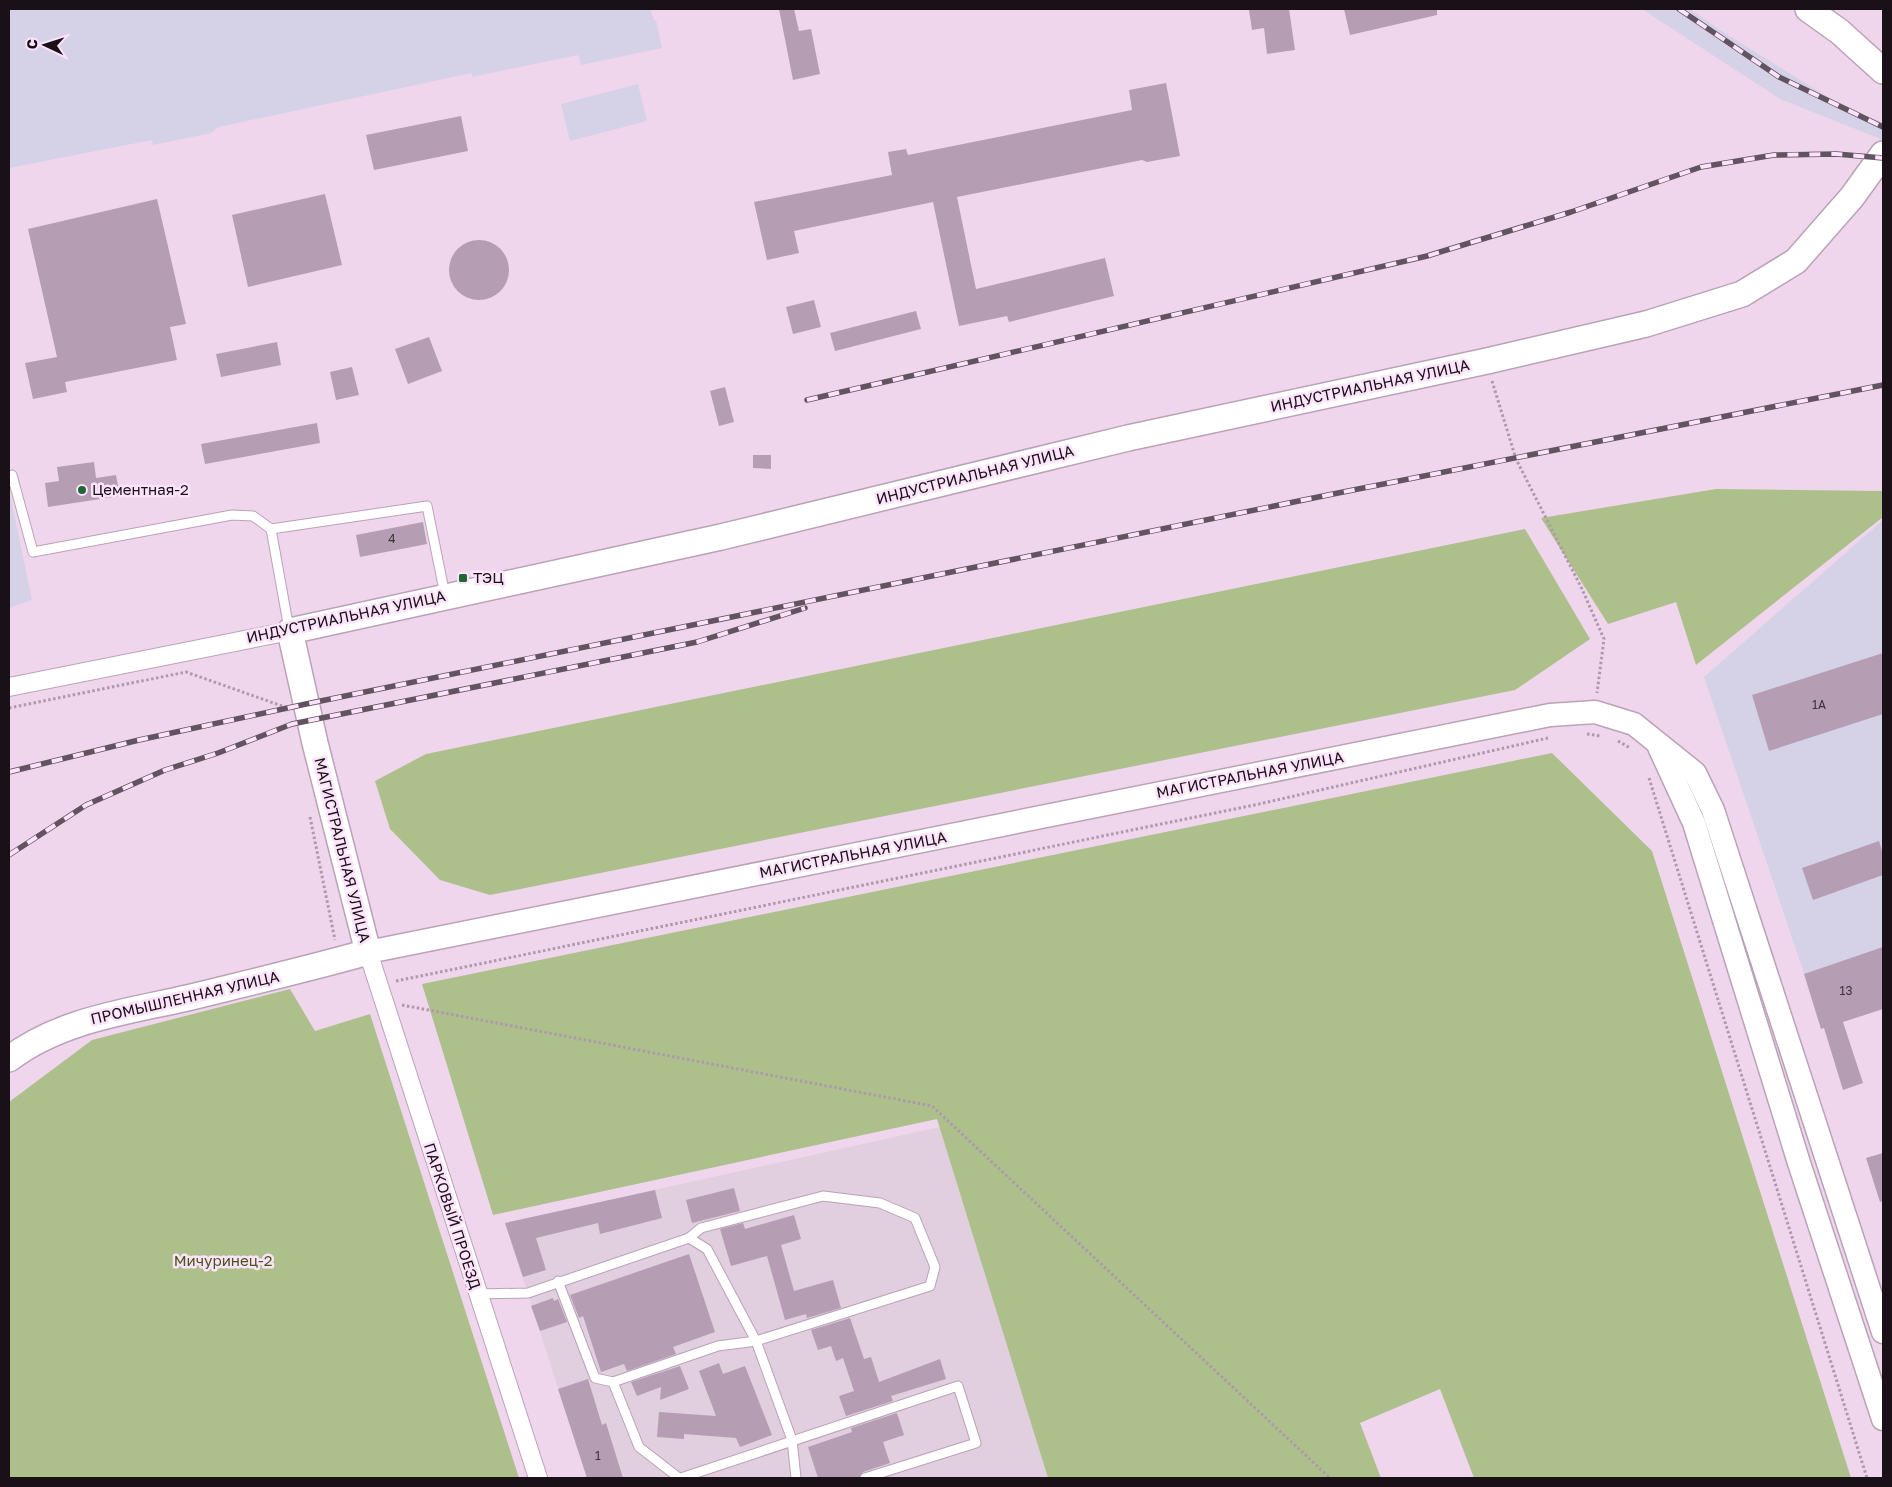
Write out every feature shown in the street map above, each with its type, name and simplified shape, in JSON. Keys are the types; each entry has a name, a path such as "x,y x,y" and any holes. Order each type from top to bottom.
{"main road":[{"path":"1808,9 1870,57 1883,70"},
{"name":"ИНДУСТРИАЛЬНАЯ УЛИЦА","path":"290,631 445,595 721,537 1128,438 1487,361 1646,324 1742,294 1796,261 1852,197 1883,154"},
{"name":"МАГИСТРАЛЬНАЯ УЛИЦА","path":"290,631 315,743 368,952"},
{"name":"ПРОМЫШЛЕННАЯ УЛИЦА","path":"9,1059 21,1049 77,1023 368,952"}],"street":[{"name":"ИНДУСТРИАЛЬНАЯ УЛИЦА","path":"9,687 290,631"},
{"name":"МАГИСТРАЛЬНАЯ УЛИЦА","path":"368,952 1550,715 1595,712 1634,724 1647,747 1695,773 1713,810 1883,1332"},
{"path":"1647,747 1694,823 1796,1154 1883,1419"},
{"name":"ПАРКОВЫЙ ПРОЕЗД","path":"368,952 538,1478"}],"lane":[{"path":"12,475 33,552 232,515 253,516 272,529 427,506 445,595"},
{"path":"272,529 290,631"},
{"path":"477,1294 528,1293 558,1281 690,1238 701,1228 823,1196 880,1202 915,1218 935,1267 930,1286 756,1341 718,1346 613,1382 595,1378 558,1281"},
{"path":"690,1238 707,1250 756,1341 792,1440 796,1478"},
{"path":"613,1382 639,1447 680,1478 958,1386 976,1443 865,1478"}],"path":[{"path":"1487,361 1516,459 1582,589 1604,639 1595,712"},
{"path":"9,708 186,672 288,708"},
{"path":"1581,732 1605,737"},
{"path":"375,977 396,981 1259,804 1557,736"},
{"path":"1613,738 1647,747"},
{"path":"1648,773 1867,1478"},
{"path":"309,811 340,960"},
{"path":"396,981 398,989"},
{"path":"400,997 402,1005 932,1106 1330,1478"}],"shaded area":[{"path":"9,9 650,9 654,20 656,20 662,48 581,65 578,55 472,77 472,73 219,127 211,133 153,145 152,140 9,168"},
{"path":"1642,9 1690,9 1720,30 1852,112 1883,122 1883,140 1780,99"},
{"path":"638,84 647,121 570,141 561,104"},
{"path":"9,490 32,600 9,608"},
{"path":"1883,520 1883,972 1809,988 1704,677"},
{"path":"940,1127 1048,1478 587,1478 505,1223"}],"green space":[{"path":"1716,489 1883,491 1883,517 1696,665 1676,602 1608,624 1541,518"},
{"path":"1525,529 1590,639 1515,690 490,895 440,880 390,829 375,781 426,754"},
{"path":"1552,753 1652,851 1851,1478 1474,1478 1440,1389 1360,1423 1381,1478 1048,1478 937,1119 493,1215 422,984"},
{"name":"Мичуринец-2","path":"290,989 315,1031 370,1014 519,1478 9,1478 9,1102 92,1040"}],"building":[{"path":"779,9 794,9 799,31 811,29 820,74 793,80"},
{"path":"1289,9 1295,50 1267,54 1264,28 1252,30 1249,10"},
{"path":"1344,9 1437,9 1437,15 1350,35"},
{"path":"1166,83 1180,156 1147,162 1142,160 957,197 976,289 1105,258 1114,296 1009,322 1007,316 959,326 933,202 794,231 799,253 767,260 754,202 892,175 888,152 906,149 908,155 1132,110 1129,90"},
{"path":"461,116 468,151 374,170 366,135"},
{"path":"325,194 342,265 248,287 232,215"},
{"path":"157,199 186,324 170,327 177,360 65,382 67,392 33,399 25,363 57,357 28,229"},
{"path":"479,240 496,245 504,253 509,270 504,287 496,295 479,300 462,295 454,287 449,270 454,253 462,245"},
{"path":"814,300 821,327 793,334 786,307"},
{"path":"916,311 921,329 835,351 830,333"},
{"path":"429,337 442,371 408,384 395,349"},
{"path":"277,342 281,365 221,377 216,354"},
{"path":"352,367 359,395 336,400 330,372"},
{"path":"725,387 734,422 719,426 710,391"},
{"path":"317,423 320,443 205,464 201,444"},
{"path":"753,455 771,455 771,469 753,468"},
{"name":"Цементная-2","path":"94,462 96,478 116,475 120,496 48,507 45,483 59,481 57,467"},
{"path":"423,522 427,544 360,557 356,535"},
{"path":"1883,653 1883,714 1769,751 1752,695"},
{"path":"1879,841 1883,854 1883,875 1813,900 1802,868"},
{"path":"1883,947 1883,1009 1843,1022 1863,1083 1843,1090 1824,1028 1821,1029 1804,974"},
{"path":"1883,1153 1883,1201 1880,1202 1866,1158"},
{"path":"734,1188 740,1211 692,1223 686,1200"},
{"path":"655,1190 662,1218 600,1234 598,1223 536,1238 546,1270 523,1277 505,1223"},
{"path":"794,1215 801,1239 781,1245 794,1291 833,1280 841,1308 807,1318 806,1314 785,1320 767,1256 731,1266 720,1229 743,1223 745,1229"},
{"path":"689,1254 715,1332 673,1347 676,1354 627,1371 624,1364 601,1372 583,1316 579,1318 570,1295"},
{"path":"553,1298 554,1301 558,1299 567,1322 540,1331 531,1306"},
{"path":"850,1318 864,1359 871,1357 879,1382 940,1359 946,1379 891,1396 893,1401 846,1416 839,1396 854,1391 843,1358 836,1361 831,1346 818,1350 811,1330"},
{"path":"719,1363 723,1374 745,1366 772,1435 740,1447 736,1438 684,1434 684,1439 657,1437 659,1412 716,1416 699,1371"},
{"path":"680,1366 689,1389 660,1400 661,1387 637,1396 631,1382"},
{"path":"588,1379 602,1425 606,1423 623,1478 587,1478 558,1389"},
{"path":"897,1413 904,1435 883,1442 890,1463 863,1472 859,1478 818,1478 808,1447 852,1432 851,1428"}],"railway":[{"path":"1679,9 1779,77 1883,127"},
{"path":"807,400 1427,256 1571,212 1701,167 1774,155 1836,154 1883,158"},
{"path":"9,772 139,740 306,704 1328,495 1883,385"},
{"path":"9,855 86,805 165,770 218,753 292,724 697,642 805,608"}],"place":[{"name":"Цементная-2","path":"82,490"},
{"name":"ТЭЦ","path":"463,578"}]}
